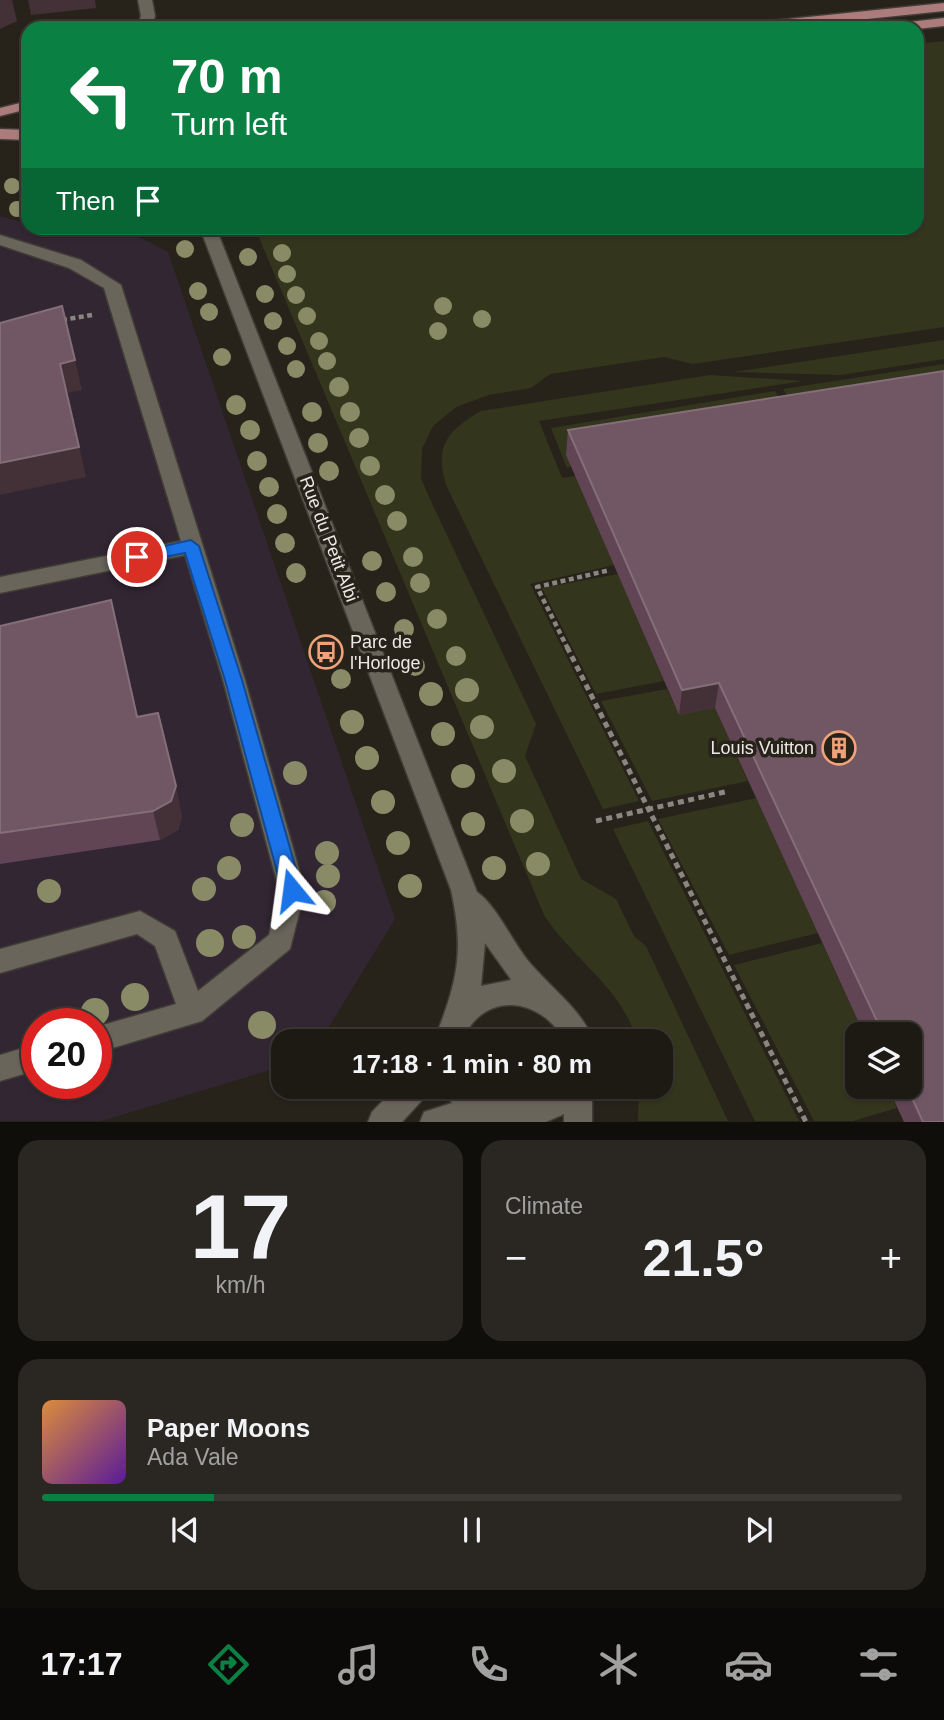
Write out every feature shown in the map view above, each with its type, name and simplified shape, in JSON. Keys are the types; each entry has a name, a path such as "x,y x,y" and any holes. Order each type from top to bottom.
{"main road":[{"path":"809,21 944,7"},
{"path":"924,24 944,22"},
{"path":"0,111 21,106"},
{"path":"0,134 21,135"}],"street":[{"path":"145,0 146,21"},
{"name":"Rue du Petit Albi","path":"211,235 464,890 472,928 472,972 454,1029"},
{"path":"0,240 75,264 112,285 234,680 292,890 281,942 192,1012 112,1035"},
{"path":"0,585 191,546"},
{"name":"Rue du Petit Albi","path":"464,890 519,970 565,1014 573,1029"},
{"path":"0,961 139,922 166,939 192,1012"},
{"path":"454,1029 468,1008 499,993 517,992 550,1002"},
{"path":"0,1068 21,1062"},
{"path":"382,1122 404,1099"},
{"path":"464,1099 482,1112"},
{"path":"434,1122 466,1112 482,1112 512,1121 530,1120 548,1114 566,1099"},
{"path":"577,1099 578,1122"}],"path":[{"path":"53,321 120,310"},
{"path":"610,570 537,587 806,1122"},
{"path":"596,821 729,791"}],"shaded area":[{"path":"0,216 21,222 21,235 139,237 168,252 395,919 327,1029 271,1029 271,1070 101,1121 0,1121"}],"green space":[{"path":"944,41 944,327 693,364 664,357 550,374 531,388 489,395 456,407 433,426 422,449 421,478 536,724 525,756 581,879 616,899 634,936 646,946 728,1121 638,1121 639,1099 673,1099 673,1029 633,1029 609,989 544,915 258,235 924,235 924,43"},
{"path":"944,340 944,359 840,375 734,372"},
{"path":"944,364 944,395 800,417 783,389"},
{"path":"710,375 803,381 539,421 562,478 575,476 614,565 530,584 639,801 603,809 446,485 443,449 452,432 481,411"},
{"path":"775,391 792,419 567,454 571,466 567,468 551,428"},
{"path":"618,574 664,681 596,694 542,588"},
{"path":"667,689 679,715 715,708 748,781 652,801 601,701"},
{"path":"756,798 818,933 729,955 658,819"},
{"path":"648,821 799,1121 755,1121 613,829"},
{"path":"822,943 858,1022 845,1022 845,1099 893,1099 897,1108 853,1121 814,1121 734,965"}],"building":[{"path":"62,306 75,360 60,364 79,447 0,463 0,323"},
{"name":"Louis Vuitton","path":"944,371 944,1122 923,1122 912,1099 922,1099 922,1022 877,1022 719,683 682,690 568,430"},
{"path":"111,600 137,717 158,713 176,786 171,801 153,811 0,833 0,626"}],"place":[{"name":"Parc de l'Horloge","path":"326,652"},
{"name":"Louis Vuitton","path":"839,748"}],"route":[{"path":"137,557 191,546 234,680 292,890"}]}
